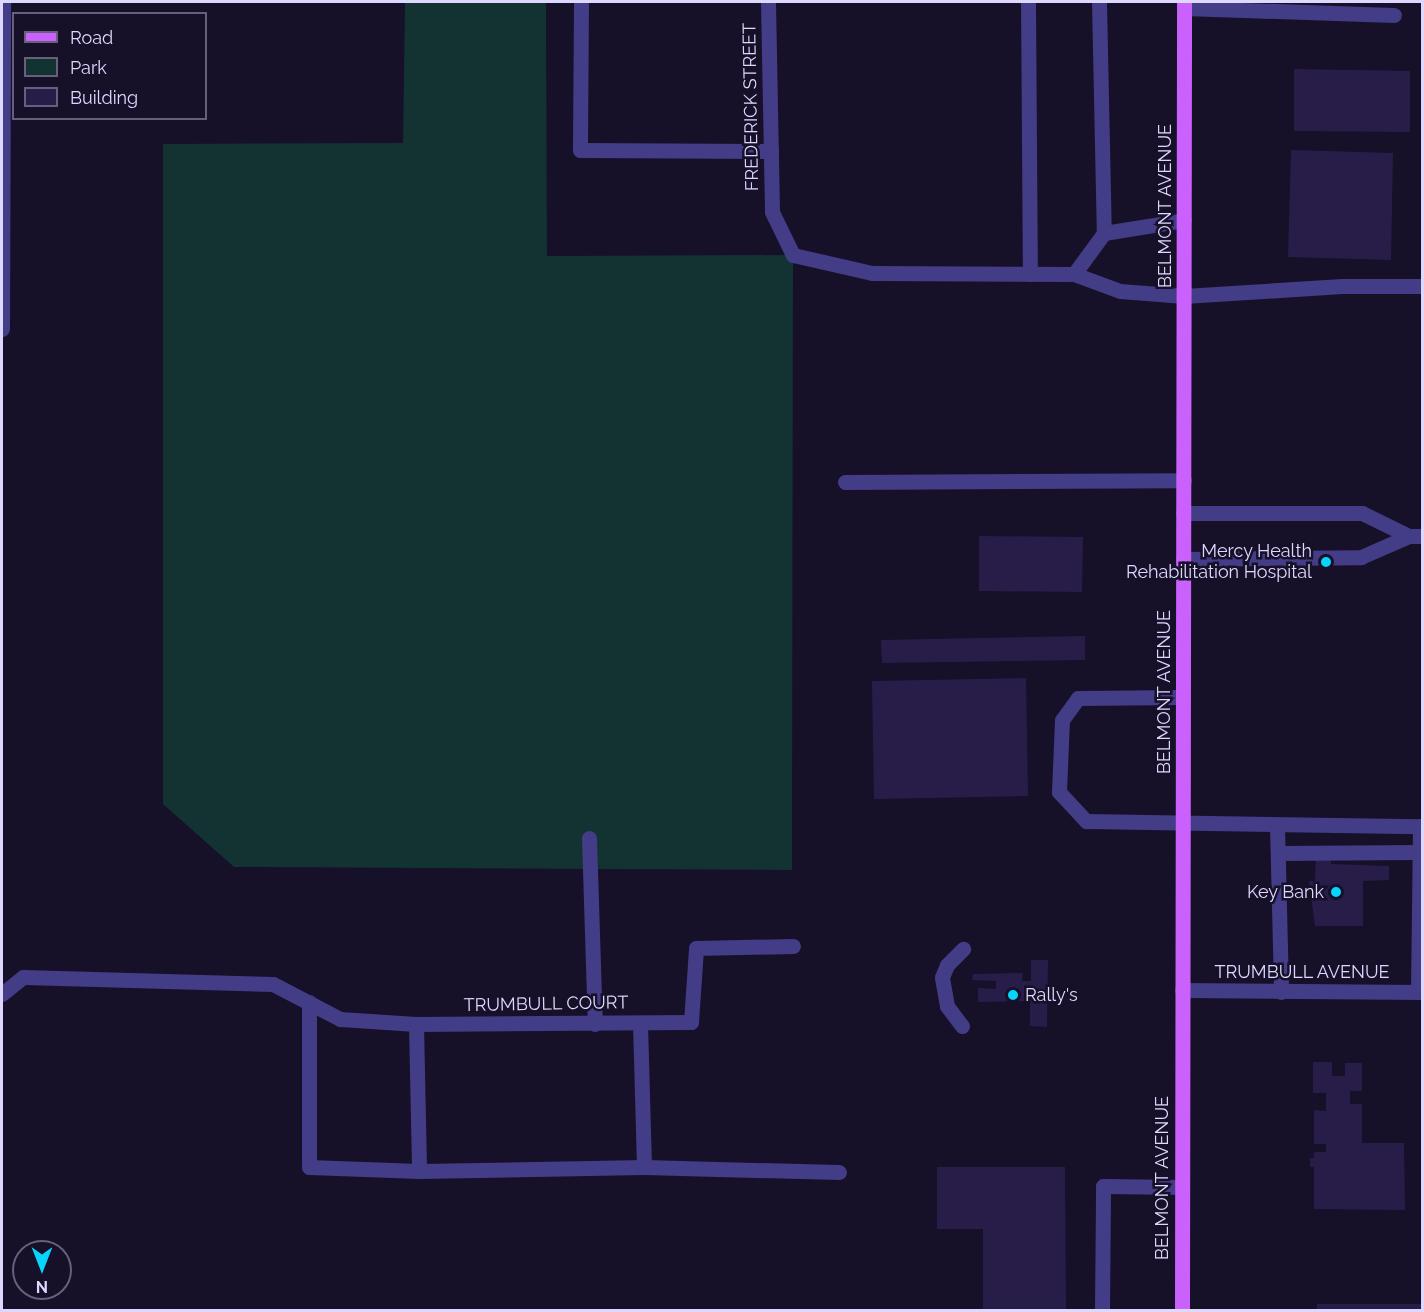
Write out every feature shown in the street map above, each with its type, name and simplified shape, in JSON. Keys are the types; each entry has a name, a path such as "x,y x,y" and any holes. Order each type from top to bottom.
{"main road":[{"name":"BELMONT AVENUE","path":"1182,1311 1184,5"}],"street":[{"path":"2,328 3,2"},
{"path":"581,2 580,150 771,151"},
{"name":"FREDERICK STREET","path":"768,2 772,212 793,255 872,273 1030,274"},
{"path":"1028,2 1030,274 1074,274 1120,291 1184,296 1342,286 1422,286"},
{"path":"1074,274 1104,233 1100,2"},
{"path":"1184,5 1394,15"},
{"path":"1104,233 1184,220"},
{"path":"844,482 1184,480"},
{"path":"1183,513 1362,513 1416,536"},
{"path":"1183,559 1361,557 1416,536"},
{"path":"1183,697 1078,698 1062,720 1059,792 1086,821 1183,825 1420,826 1420,992"},
{"path":"1277,825 1281,992"},
{"path":"589,838 595,1024"},
{"path":"1278,853 1420,852"},
{"path":"640,1023 691,1022 696,948 793,946"},
{"path":"962,1026 947,1006 942,977 947,965 963,949"},
{"name":"TRUMBULL COURT","path":"2,994 23,977 273,984 340,1019 416,1024 640,1023 644,1167"},
{"name":"TRUMBULL AVENUE","path":"1182,990 1420,992"},
{"path":"309,1002 309,1167 419,1172 644,1167 839,1172"},
{"path":"416,1024 419,1172"},
{"path":"1102,1311 1103,1186 1182,1187"}],"green space":[{"path":"405,2 546,2 547,256 793,255 792,870 234,867 163,804 163,144 403,143"}],"building":[{"path":"1294,69 1410,71 1410,132 1294,131"},
{"path":"1291,150 1393,153 1391,260 1288,257"},
{"path":"979,536 1083,537 1082,592 979,591"},
{"path":"1085,636 1085,660 882,663 881,640"},
{"path":"1026,678 1028,796 874,799 872,681"},
{"name":"Key Bank","path":"1316,851 1331,851 1331,864 1389,866 1389,880 1363,881 1363,926 1315,926 1309,881 1315,881"},
{"name":"Rally's","path":"1031,960 1048,960 1047,1027 1030,1026 1030,1001 978,1002 978,988 996,989 996,981 972,980 973,974 1023,973 1022,981 1031,981"},
{"path":"1313,1062 1332,1062 1332,1076 1345,1076 1345,1063 1362,1063 1362,1091 1350,1091 1350,1104 1362,1104 1362,1143 1404,1143 1405,1210 1314,1209 1314,1167 1310,1167 1310,1158 1314,1158 1314,1152 1326,1152 1326,1144 1314,1144 1314,1110 1326,1111 1326,1093 1313,1093"},
{"path":"937,1167 1065,1167 1066,1310 983,1310 983,1229 937,1229"},
{"path":"1317,1304 1422,1304 1422,1310 1317,1310"}],"place":[{"name":"Mercy Health Rehabilitation Hospital","path":"1326,562"},
{"name":"Key Bank","path":"1336,892"},
{"name":"Rally's","path":"1013,995"}]}
